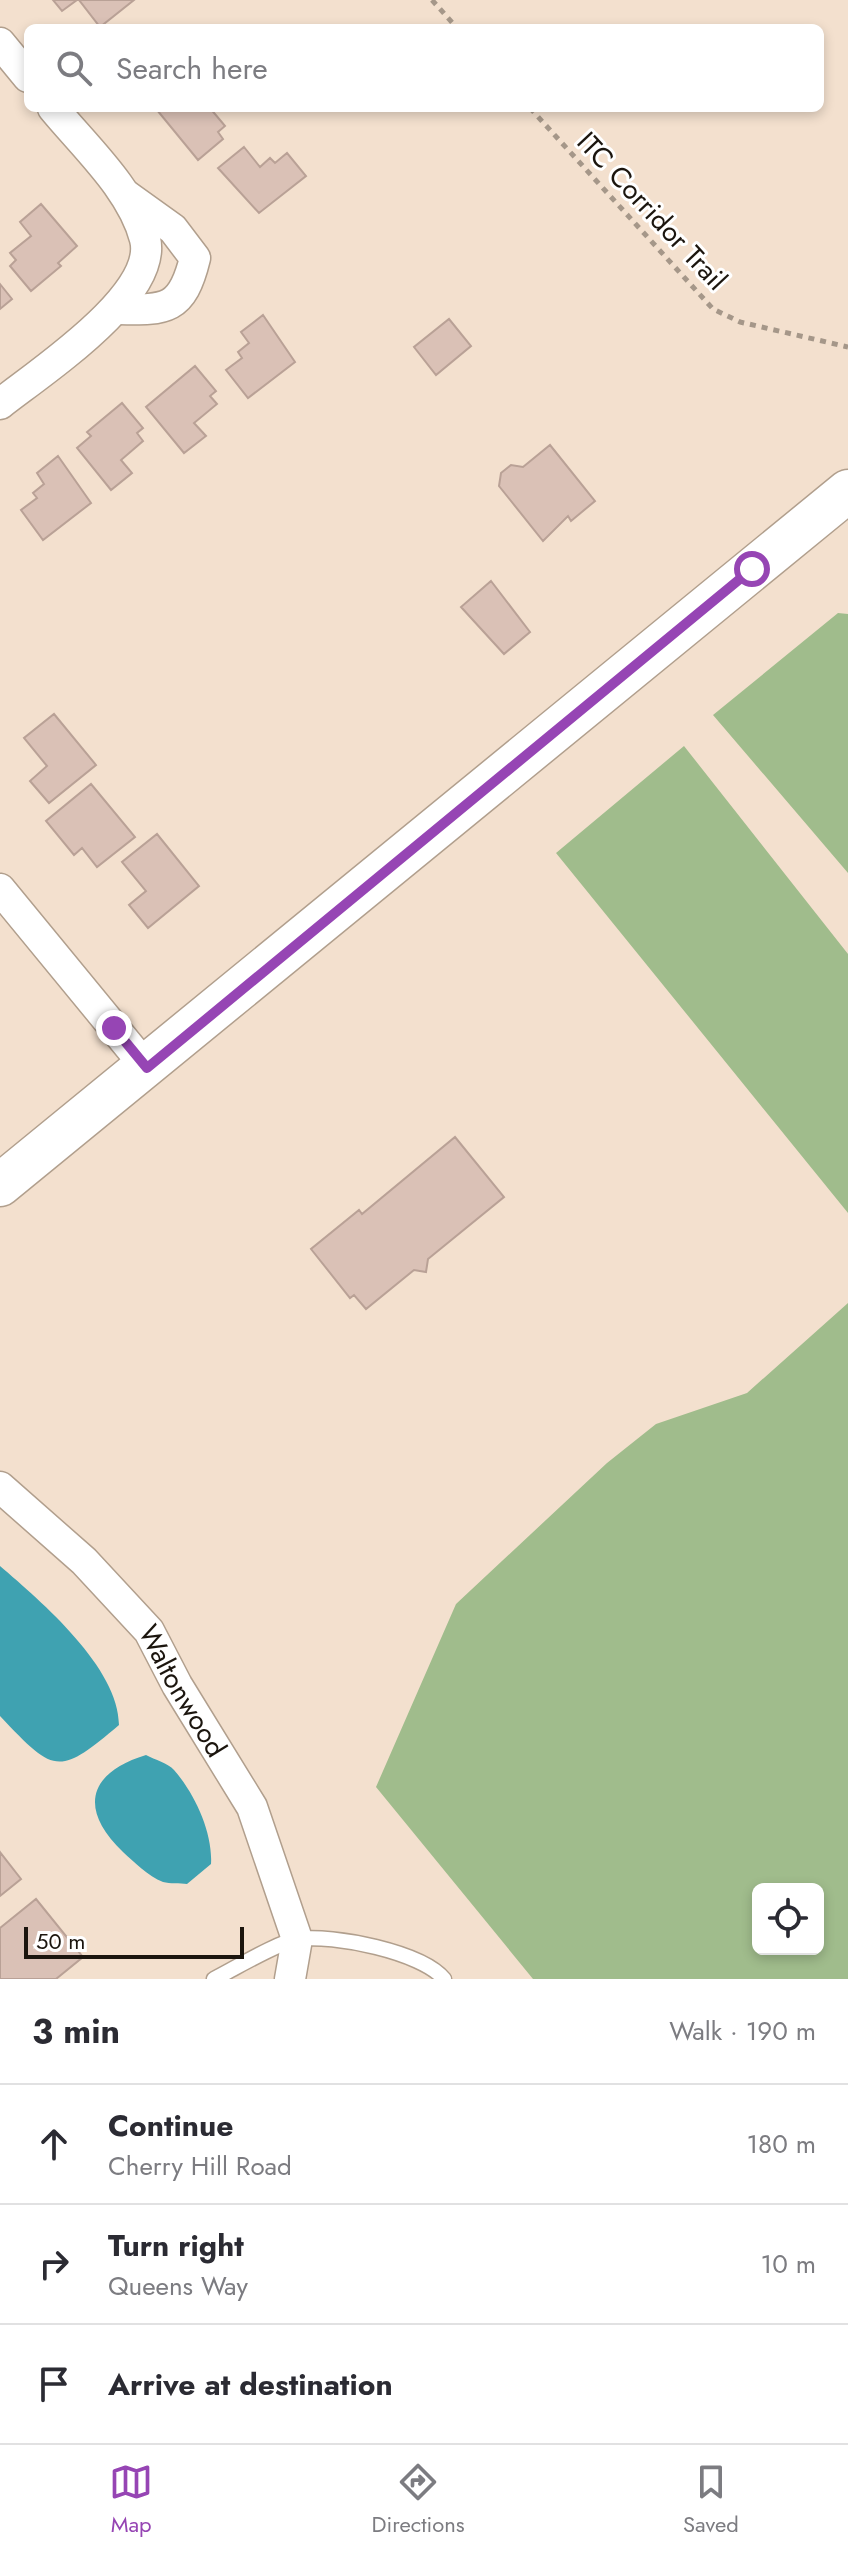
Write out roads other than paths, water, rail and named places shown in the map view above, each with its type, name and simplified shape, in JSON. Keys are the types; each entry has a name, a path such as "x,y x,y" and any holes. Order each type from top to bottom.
{"main road":[{"path":"0,1185 147,1068 848,491"}],"street":[{"path":"0,43 24,72"},
{"path":"0,404 117,309 138,282 146,241 122,192 56,112"},
{"path":"117,309 159,310 175,303 189,282 195,258 173,229 122,192"},
{"path":"0,889 147,1068"},
{"name":"Waltonwood","path":"0,1487 84,1561 149,1631 177,1685 252,1807 297,1939 290,1979"}],"lane":[{"path":"214,1979 297,1939 354,1942 433,1966 444,1979"}],"water":[{"path":"0,1566 75,1638 106,1681 116,1703 119,1725 82,1754 69,1760 45,1758 0,1716"},
{"path":"146,1755 174,1770 189,1790 206,1827 211,1864 187,1884 163,1882 147,1873 109,1837 95,1808 96,1794 111,1772"}]}
